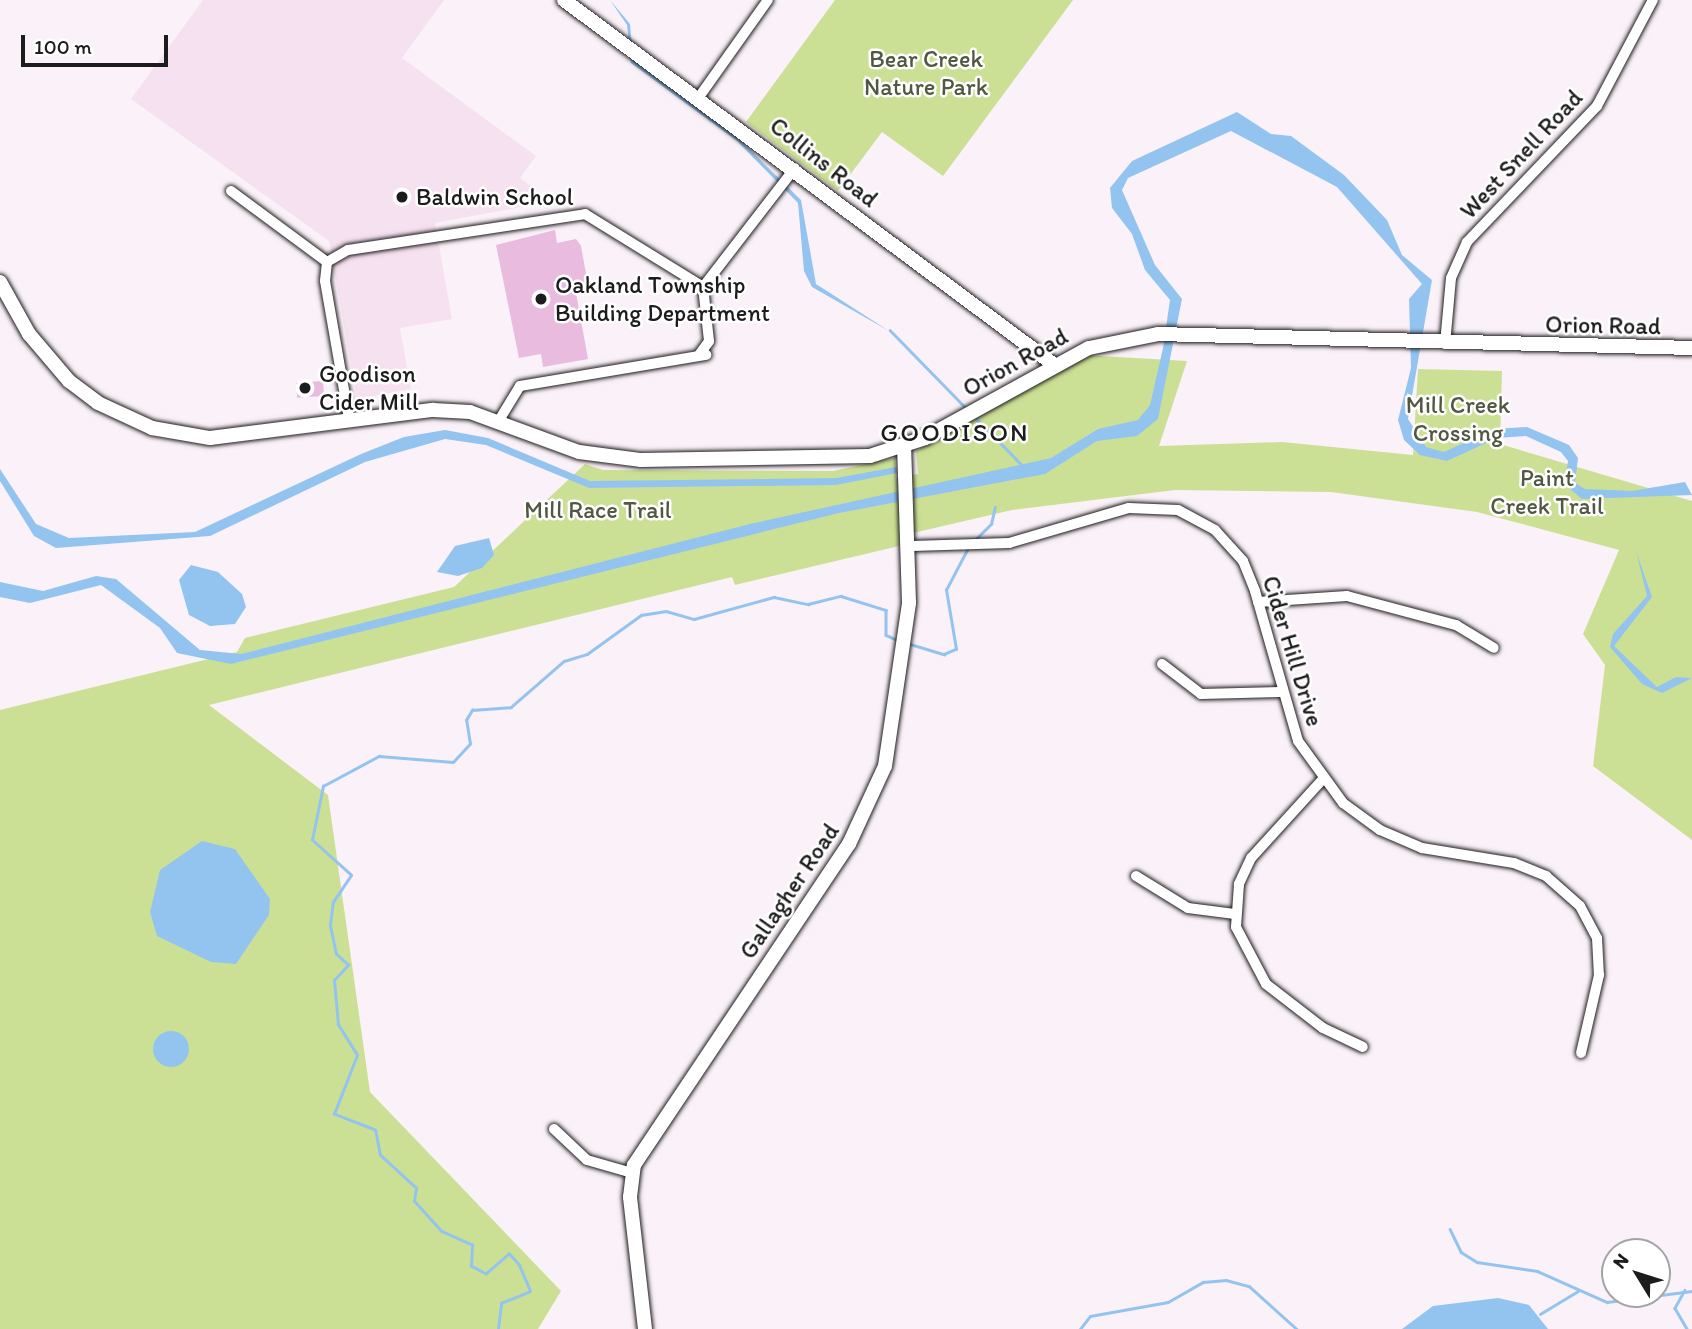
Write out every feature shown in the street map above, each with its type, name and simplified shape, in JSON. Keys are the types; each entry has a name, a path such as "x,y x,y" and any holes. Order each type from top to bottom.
{"street":[{"name":"Collins Road","path":"564,0 795,168 1054,363"},
{"path":"699,97 768,0"},
{"name":"West Snell Road","path":"1445,345 1451,278 1467,243 1597,106 1653,0"},
{"path":"498,422 520,386 702,355 709,341 703,286 795,168"},
{"path":"230,191 327,262"},
{"path":"327,262 348,250 585,214 703,286"},
{"path":"327,262 325,281 349,419"},
{"name":"Orion Road","path":"0,282 41,351 97,403 152,428 210,438 433,410 498,422 579,452 641,460 849,460 904,447 1054,363 1089,348 1158,334 1183,332 1445,345 1692,348"},
{"name":"Gallagher Road","path":"645,1329 632,1173 647,1140 709,1062 878,791 892,735 912,546 904,447"},
{"name":"Cider Hill Drive","path":"912,546 1009,543 1097,514 1178,510 1232,546 1258,603 1280,692 1298,741 1323,779 1380,830 1431,850 1514,863 1546,876 1580,906 1597,937 1599,975 1581,1053"},
{"path":"1258,603 1312,594 1347,596 1455,625 1494,648"},
{"path":"1162,664 1201,694 1280,692"},
{"path":"1323,779 1251,858 1235,914 1244,952 1266,984 1323,1028 1363,1048"},
{"path":"1136,876 1188,908 1235,914"},
{"path":"554,1129 587,1160 632,1173"}],"shaded area":[{"name":"Baldwin School","path":"203,0 444,0 402,58 536,156 520,178 538,191 537,204 435,223 452,319 400,328 411,389 357,399 329,241 131,99"}],"green space":[{"name":"Bear Creek Nature Park","path":"835,0 1073,0 943,176 882,132 838,191 746,122"},
{"path":"1083,355 1187,361 1159,446 1282,442 1413,455 1418,369 1502,371 1500,444 1692,501 1692,840 1593,766 1605,665 1583,634 1619,550 1477,512 1331,492 1175,490 1012,510 900,536 899,546 735,585 732,577 209,705 328,795 370,1092 561,1291 538,1329 0,1329 0,710 237,652 245,638 454,587 585,464 603,470 833,471 895,458 896,478 918,474 916,451"}],"water":[{"path":"610,0 630,24 633,60 739,139 801,200 816,284 889,331 812,287 804,271 798,203 737,141 631,63 627,25"},
{"path":"1237,112 1271,134 1291,136 1344,175 1387,220 1402,255 1432,280 1408,419 1426,447 1444,452 1494,429 1527,427 1569,445 1578,458 1575,483 1585,489 1632,491 1685,482 1692,495 1582,499 1564,484 1568,461 1561,452 1526,436 1497,438 1447,461 1420,455 1404,440 1398,420 1411,368 1409,299 1422,284 1337,187 1231,131 1128,178 1122,190 1155,265 1182,299 1158,419 1137,436 1097,441 1045,474 839,513 231,664 177,653 160,628 101,585 30,603 0,597 0,582 43,591 96,576 116,579 200,650 241,654 750,524 1051,458 1098,429 1138,420 1150,405 1163,348 1170,300 1145,270 1132,234 1112,208 1110,188 1132,161"},
{"path":"445,430 488,438 590,481 836,478 896,467 897,473 836,485 589,488 486,445 445,439 365,462 210,536 56,548 34,536 0,481 0,469 36,524 69,538 195,532 361,454 404,437"},
{"path":"489,538 494,555 482,568 458,576 437,572 455,546"},
{"path":"1636,551 1652,597 1614,646 1657,687 1676,677 1692,678 1662,693 1642,684 1610,647 1613,634 1647,596"},
{"path":"191,565 218,572 242,594 246,607 235,624 210,626 189,615 179,580"},
{"path":"202,841 235,849 270,899 269,915 236,964 211,962 157,936 150,912 160,870"},
{"path":"171,1031 184,1036 189,1049 184,1062 171,1067 158,1062 153,1049 158,1036"},
{"path":"1498,1298 1529,1305 1548,1329 1402,1329 1433,1306"}],"building":[{"name":"Oakland Township Building Department","path":"555,230 557,243 576,239 581,246 589,290 576,293 588,359 543,367 541,354 519,358 496,245"},
{"name":"Goodison Cider Mill","path":"323,381 324,396 297,398 296,383"}],"waterway":[{"path":"890,330 968,410"},
{"path":"975,417 1023,466"},
{"path":"975,540 991,524 995,507"},
{"path":"907,643 944,654 956,649 946,590 968,548"},
{"path":"498,1329 501,1303 530,1291 519,1265 509,1254 486,1274 471,1266 472,1245 441,1231 414,1201 416,1188 380,1155 375,1130 334,1114 357,1055 338,1025 334,980 348,965 336,954 330,925 333,902 351,875 312,840 323,786 379,756 453,762 470,744 466,720 472,710 511,707 564,661 587,654 641,615 666,611 694,619 774,597 808,604 841,596 886,610 886,635 897,640"},
{"path":"1450,1229 1461,1252 1477,1262 1537,1271 1607,1302 1692,1291"},
{"path":"1080,1329 1090,1316 1168,1302 1203,1282 1226,1280 1249,1286 1297,1329"},
{"path":"1685,1290 1675,1308 1687,1329"},
{"path":"1540,1314 1578,1291"}],"place":[{"name":"Baldwin School","path":"402,197"},
{"name":"Oakland Township Building Department","path":"541,299"},
{"name":"Goodison Cider Mill","path":"305,388"}],"district":[{"name":"GOODISON","path":"955,433"}],"park label":[{"name":"Mill Creek Crossing","path":"1458,419"},
{"name":"Paint Creek Trail","path":"1547,492"},
{"name":"Mill Race Trail","path":"598,510"}]}
